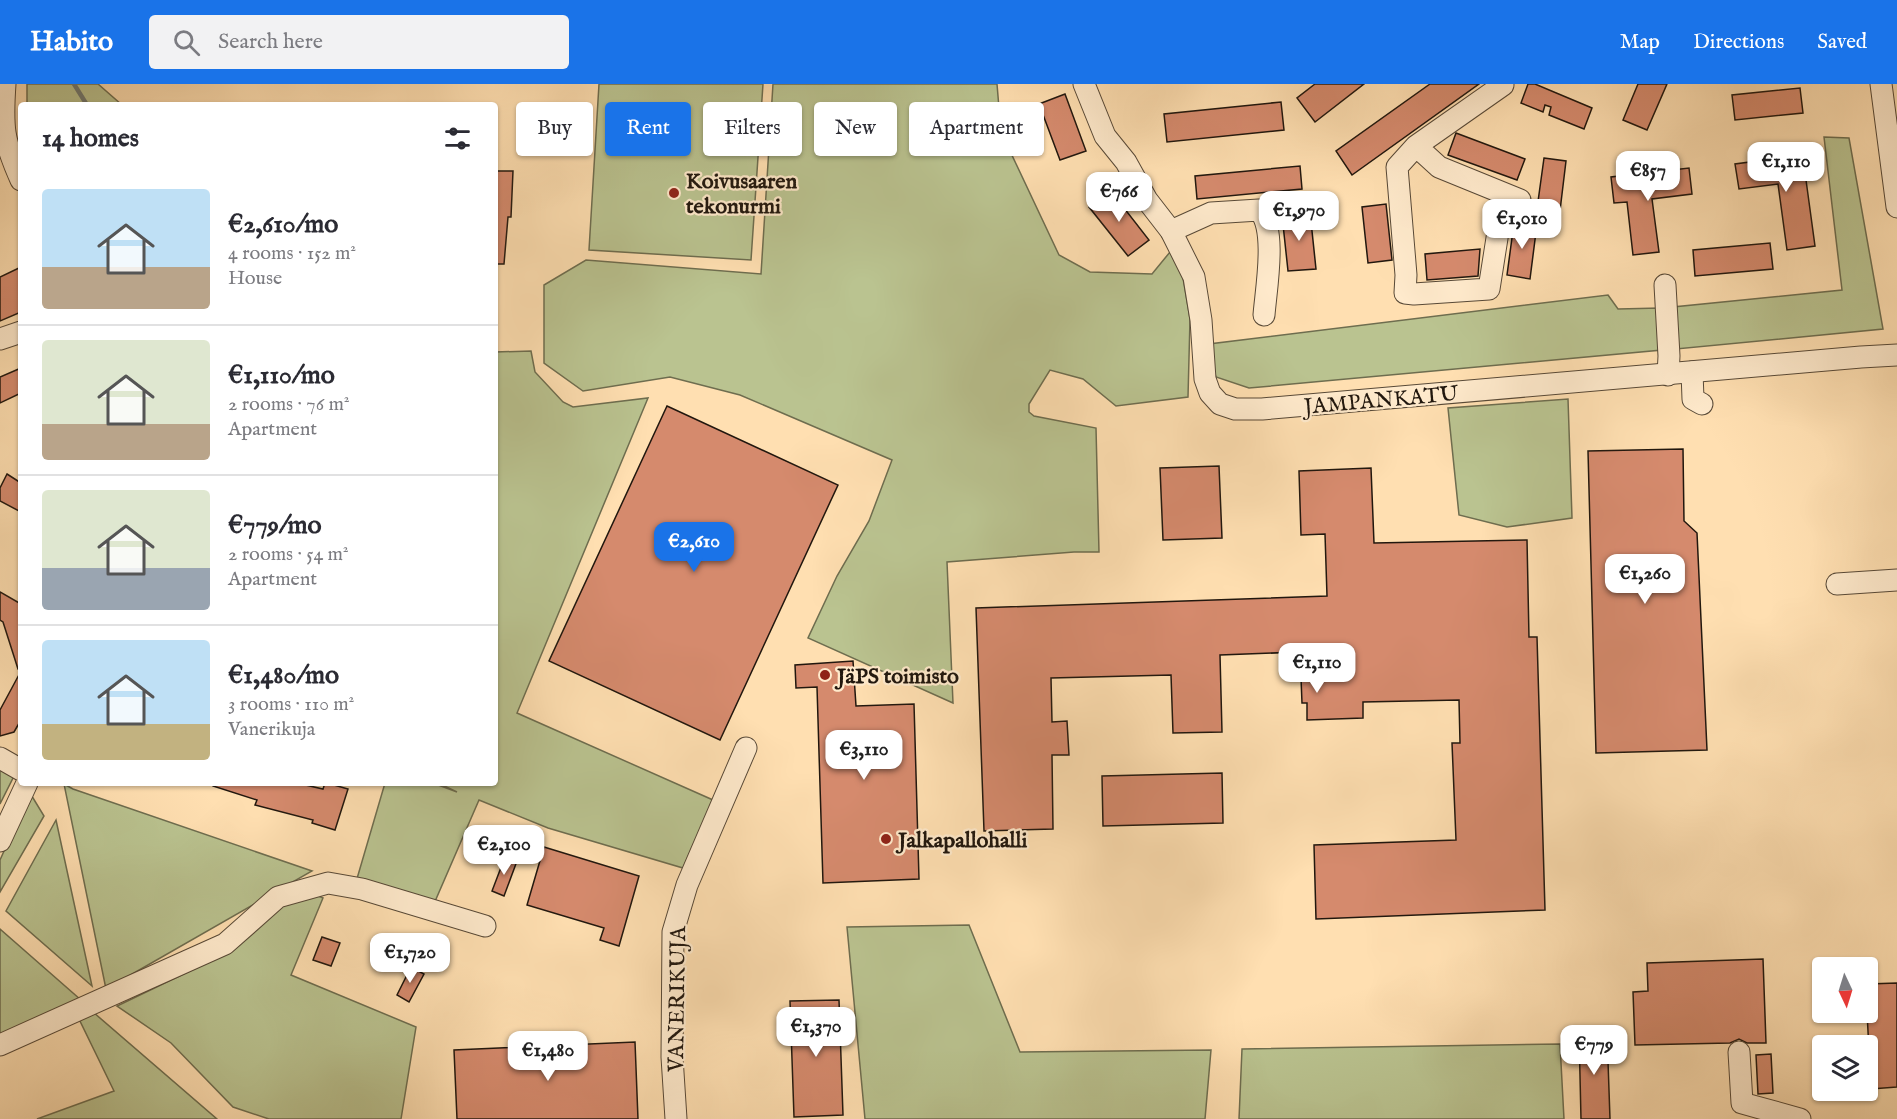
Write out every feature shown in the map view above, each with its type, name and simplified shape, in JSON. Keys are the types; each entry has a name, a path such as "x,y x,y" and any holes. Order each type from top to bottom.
{"street":[{"path":"5,84 1,122 5,141 18,173"},
{"name":"JAMPANKATU","path":"1084,84 1105,135 1126,162 1147,200 1171,231 1194,277 1202,320 1205,379 1210,393 1220,404 1235,409 1262,409 1897,355"},
{"path":"1881,84 1897,207"},
{"path":"1416,146 1439,167 1520,200 1500,219 1489,290 1405,293 1406,275 1397,167 1416,146 1503,85"},
{"path":"1171,231 1211,213 1259,210 1264,216 1270,254 1264,315"},
{"path":"1665,285 1668,375"},
{"path":"0,339 18,333"},
{"path":"1692,372 1693,399 1702,404"},
{"path":"1837,584 1897,580"},
{"name":"VANERIKUJA","path":"676,1119 672,1057 673,932 687,885 746,748"},
{"path":"0,758 18,768"},
{"path":"0,841 26,786"},
{"path":"0,1045 225,944 278,897 328,883 362,889 485,926"},
{"path":"1739,1052 1742,1103 1800,1119"}],"green space":[{"path":"27,84 98,84 119,102 27,102"},
{"name":"Koivusaaren tekonurmi","path":"599,84 763,84 762,102 703,102 703,156 758,156 751,260 589,250"},
{"path":"773,84 997,84 998,102 909,102 909,156 1012,156 1059,255 1090,272 1152,274 1170,252 1183,278 1190,319 1188,397 1116,406 1083,379 1050,370 1029,404 1029,412 1034,416 1096,428 1099,552 947,562 953,703 808,638 837,576 869,521 892,460 740,395 670,377 583,391 544,363 544,285 586,260 761,274 768,156 802,156 802,102 772,102"},
{"path":"1824,137 1849,138 1883,329 1676,349 1673,307 1842,290"},
{"path":"1608,295 1618,309 1660,308 1662,350 1249,388 1216,377 1212,365 1209,344"},
{"path":"531,351 535,372 563,402 573,407 648,398 517,713 713,800 683,868 548,828 479,800 433,906 356,882 384,786 441,786 457,792 444,786 498,786 498,352"},
{"path":"1568,399 1572,518 1507,527 1459,515 1448,408"},
{"path":"0,769 14,776 0,804"},
{"path":"64,786 312,871 106,989"},
{"path":"30,793 44,816 0,892 0,860"},
{"path":"56,820 92,986 6,911"},
{"path":"312,893 323,898 291,975 416,1027 401,1119 269,1119 233,1107 171,1043 117,1006 223,955 280,906"},
{"path":"969,925 1020,1052 1211,1050 1205,1119 865,1119 847,927"},
{"path":"0,929 81,1000 0,1036"},
{"path":"93,1012 217,1119 37,1119 114,1091 79,1019"},
{"path":"1560,1044 1564,1119 1239,1119 1242,1049"}],"building":[{"path":"1315,84 1364,84 1315,122 1297,98"},
{"path":"1430,84 1479,84 1352,175 1336,151"},
{"path":"1528,84 1535,84 1592,108 1584,129 1549,115 1551,107 1545,105 1543,112 1521,103"},
{"path":"1638,84 1667,84 1647,130 1623,120"},
{"path":"1800,88 1803,113 1735,120 1732,95"},
{"path":"1065,94 1086,151 1060,160 1044,117 1044,102"},
{"path":"1281,102 1284,130 1167,142 1164,114"},
{"path":"1456,133 1525,159 1517,180 1448,155"},
{"path":"1811,154 1815,179 1806,180 1815,246 1787,250 1778,184 1739,189 1735,164"},
{"path":"1544,158 1566,161 1559,219 1536,216"},
{"path":"1300,166 1302,189 1197,199 1195,176"},
{"path":"1689,168 1692,194 1652,199 1659,252 1633,255 1627,202 1614,203 1611,177"},
{"path":"498,171 513,171 511,217 508,217 504,264 498,264"},
{"path":"1110,190 1149,240 1128,256 1089,207"},
{"path":"1386,204 1392,260 1368,263 1362,207"},
{"path":"1310,212 1316,269 1288,271 1282,215"},
{"path":"1517,221 1537,224 1530,279 1507,275 1514,223"},
{"path":"1770,243 1773,269 1695,276 1693,250"},
{"path":"1480,249 1478,276 1427,280 1425,254"},
{"path":"18,268 18,313 0,321 0,277"},
{"path":"18,369 18,394 0,403 0,377"},
{"path":"667,406 838,485 720,740 549,661"},
{"path":"1683,449 1684,521 1697,533 1707,750 1596,753 1588,451"},
{"path":"1219,466 1222,538 1163,540 1160,468"},
{"path":"1371,468 1374,543 1527,540 1529,637 1537,637 1545,910 1316,919 1314,845 1456,840 1452,743 1460,743 1459,700 1363,702 1363,718 1307,720 1307,703 1302,703 1300,652 1220,655 1222,732 1173,733 1171,675 1051,678 1052,722 1067,721 1069,755 1052,755 1053,829 984,831 976,608 1327,596 1325,534 1301,535 1299,471"},
{"path":"7,474 18,481 18,510 0,501 0,488"},
{"path":"0,592 18,602 18,669 3,622 0,620"},
{"path":"853,661 856,706 914,704 919,879 823,883 817,687 796,688 795,665"},
{"path":"18,677 18,725 14,732 0,736 0,710"},
{"path":"1222,773 1223,823 1103,826 1102,776"},
{"path":"213,786 310,786 323,789 324,786 338,786 348,789 335,830 312,823 313,820 255,805 257,800"},
{"path":"544,847 639,876 619,946 600,940 604,928 527,905"},
{"path":"505,857 517,861 504,896 492,891"},
{"path":"322,937 340,943 331,966 313,960"},
{"path":"1763,959 1766,1043 1747,1043 1739,1039 1730,1043 1635,1045 1633,992 1648,991 1647,963"},
{"path":"411,967 424,974 409,1002 397,995"},
{"path":"1897,983 1897,1087 1878,1088 1878,1035 1868,1035 1868,1023 1878,1023 1878,984"},
{"path":"839,1000 843,1115 794,1117 790,1001"},
{"path":"1607,1032 1610,1119 1581,1119 1579,1033"},
{"path":"635,1042 638,1119 457,1119 454,1050"},
{"path":"1771,1054 1773,1093 1758,1094 1756,1055"}],"waterway":[{"path":"74,84 85,102"}],"place":[{"name":"Koivusaaren tekonurmi","path":"674,193"},
{"name":"JäPS toimisto","path":"825,675"},
{"name":"Jalkapallohalli","path":"886,839"}]}
